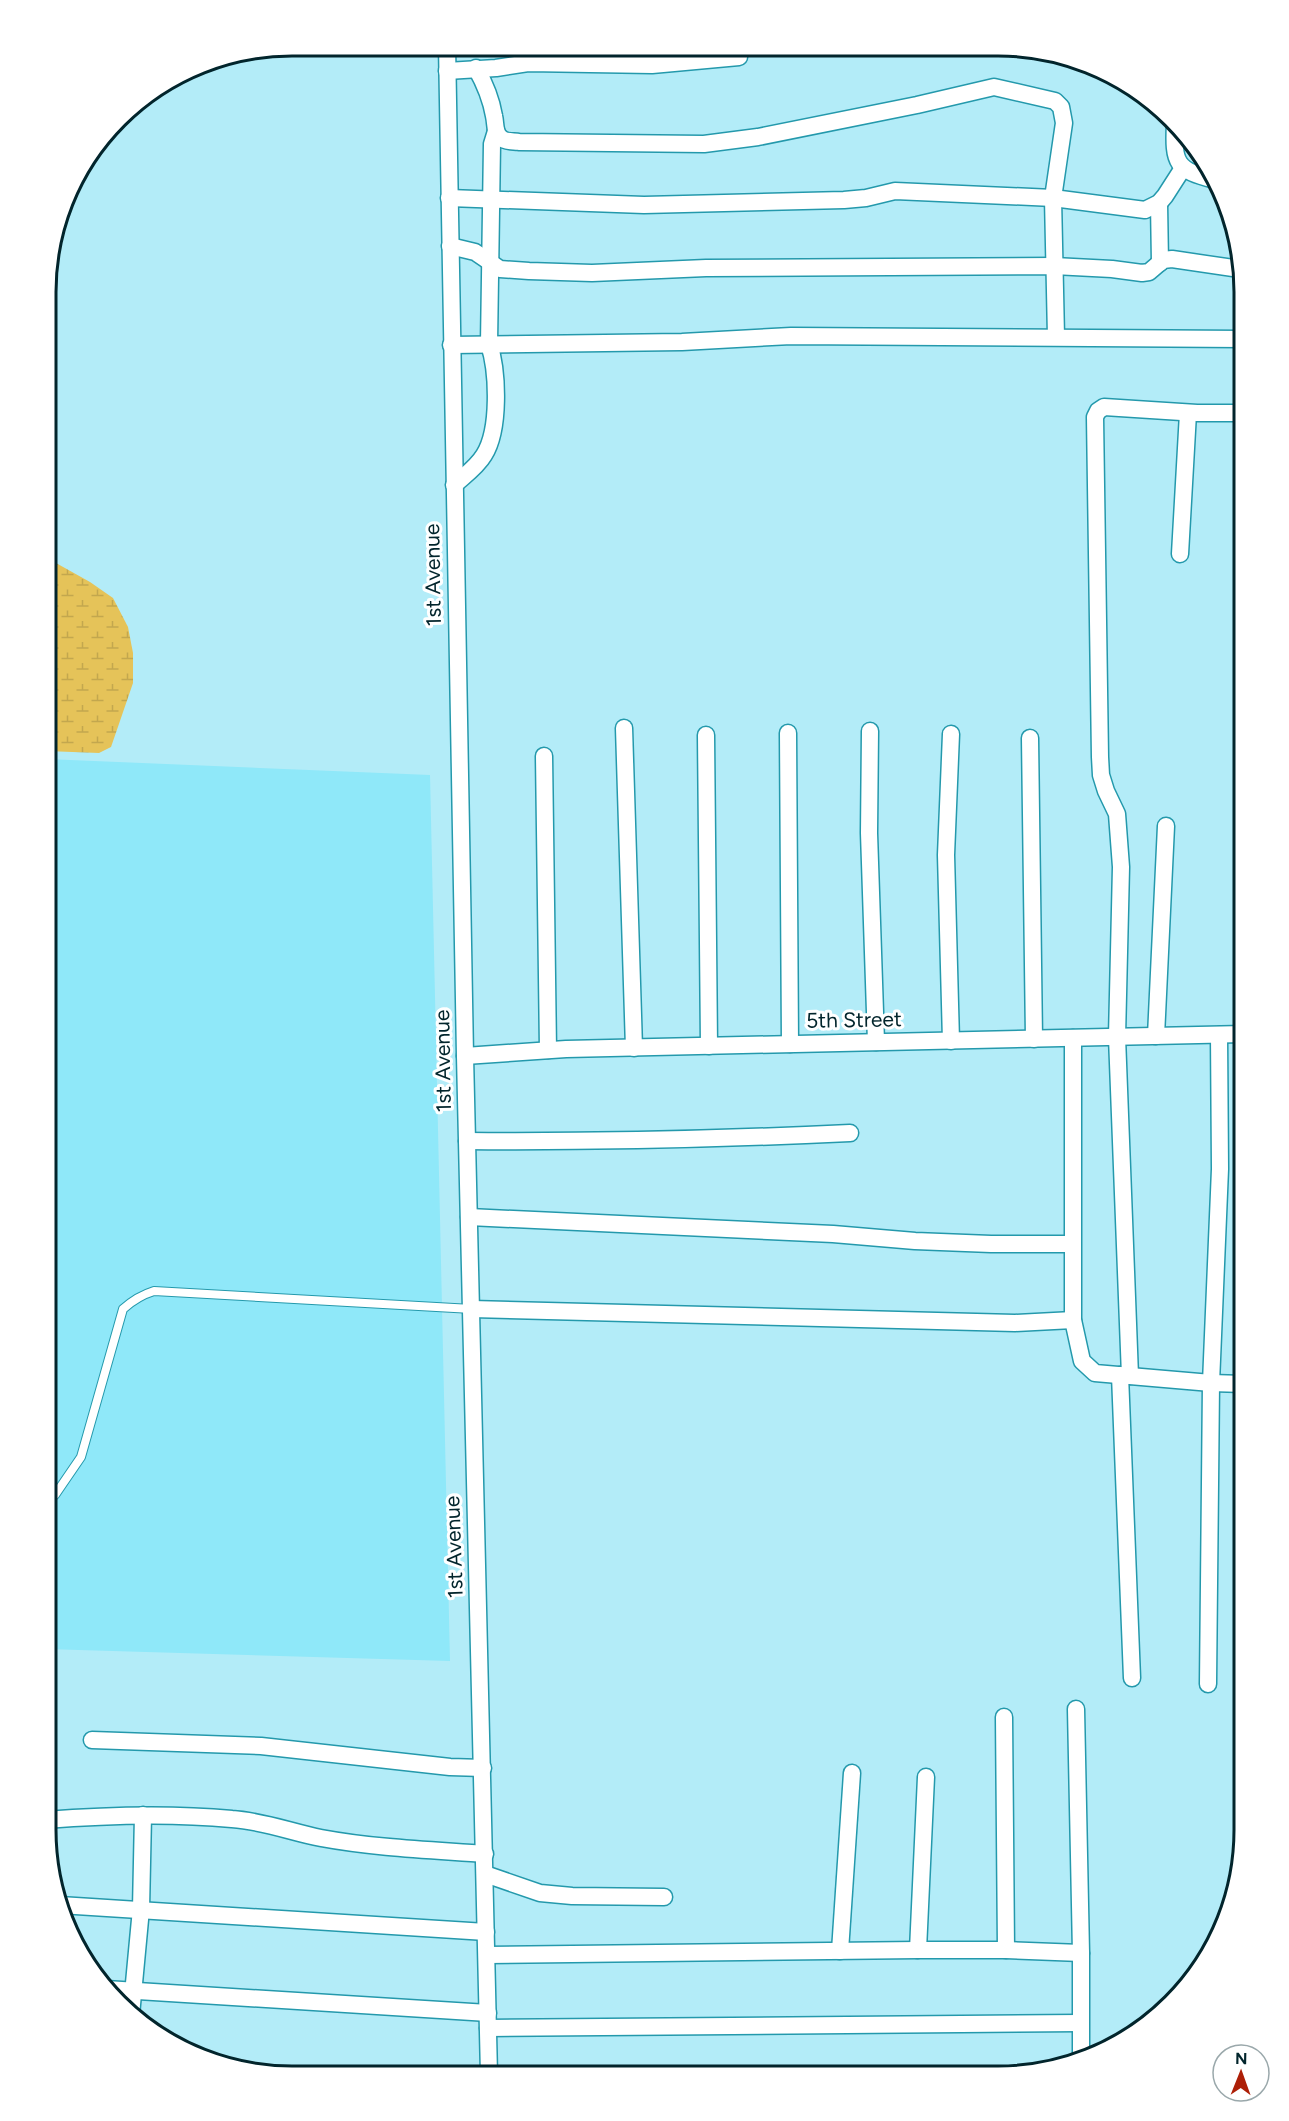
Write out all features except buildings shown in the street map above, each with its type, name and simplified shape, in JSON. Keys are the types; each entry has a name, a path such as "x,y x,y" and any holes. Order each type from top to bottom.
{"street":[{"name":"1st Avenue","path":"447,56 465,1056 489,2066"},
{"path":"447,71 496,68 528,63 652,65 739,57"},
{"path":"454,485 485,454 494,419 494,362 489,344 492,144 495,130 492,101 476,68"},
{"path":"495,130 503,140 519,142 704,144 758,137 994,87 1054,101 1061,107 1064,123 1053,198 1056,337"},
{"path":"1175,136 1178,162 1189,172 1204,177"},
{"path":"449,198 645,205 844,200 866,198 895,191 1053,198 1145,210 1159,203 1183,168"},
{"path":"1159,203 1160,263"},
{"path":"450,246 474,252 500,269 592,273 706,268 1054,266 1084,266 1142,273 1149,272 1163,260 1172,259 1232,267"},
{"path":"452,345 682,342 791,336 1234,339"},
{"path":"1132,1678 1117,1037 1121,867 1117,814 1106,791 1101,766 1095,417 1104,407 1188,413 1234,413"},
{"path":"1180,554 1188,413"},
{"path":"624,728 634,1048"},
{"path":"870,731 869,833 876,1042"},
{"path":"788,733 790,1044"},
{"path":"951,734 946,855 951,1041"},
{"path":"706,735 709,1046"},
{"path":"1030,738 1034,1039"},
{"path":"544,756 548,1050"},
{"path":"1156,1036 1166,826"},
{"name":"5th Street","path":"465,1056 548,1050 1234,1034"},
{"path":"1208,1684 1211,1383 1220,1169 1219,1035"},
{"path":"1073,1038 1073,1320 1082,1361 1095,1373 1234,1384"},
{"path":"467,1141 580,1142 755,1138 850,1133"},
{"path":"469,1217 641,1227 833,1234 915,1241 1072,1244"},
{"path":"472,1309 1015,1323 1073,1320"},
{"path":"1076,1709 1081,2050"},
{"path":"1004,1717 1006,1950"},
{"path":"92,1740 261,1746 450,1767 483,1768"},
{"path":"840,1951 852,1773"},
{"path":"918,1950 926,1777"},
{"path":"56,1819 143,1815 234,1819 370,1846 485,1854"},
{"path":"132,2003 141,1909 143,1815"},
{"path":"485,1875 540,1893 572,1896 664,1897"},
{"path":"68,1905 486,1932"},
{"path":"487,1955 918,1950 1081,1953"},
{"path":"119,1990 488,2021 1080,2023"}],"lane":[{"path":"56,1494 81,1457 123,1309 143,1294 154,1291 472,1309"}],"shaded area":[{"path":"56,759 430,775 450,1661 56,1649"}],"green space":[{"path":"56,563 113,598 128,627 133,653 133,683 111,747 99,753 56,751"}]}
